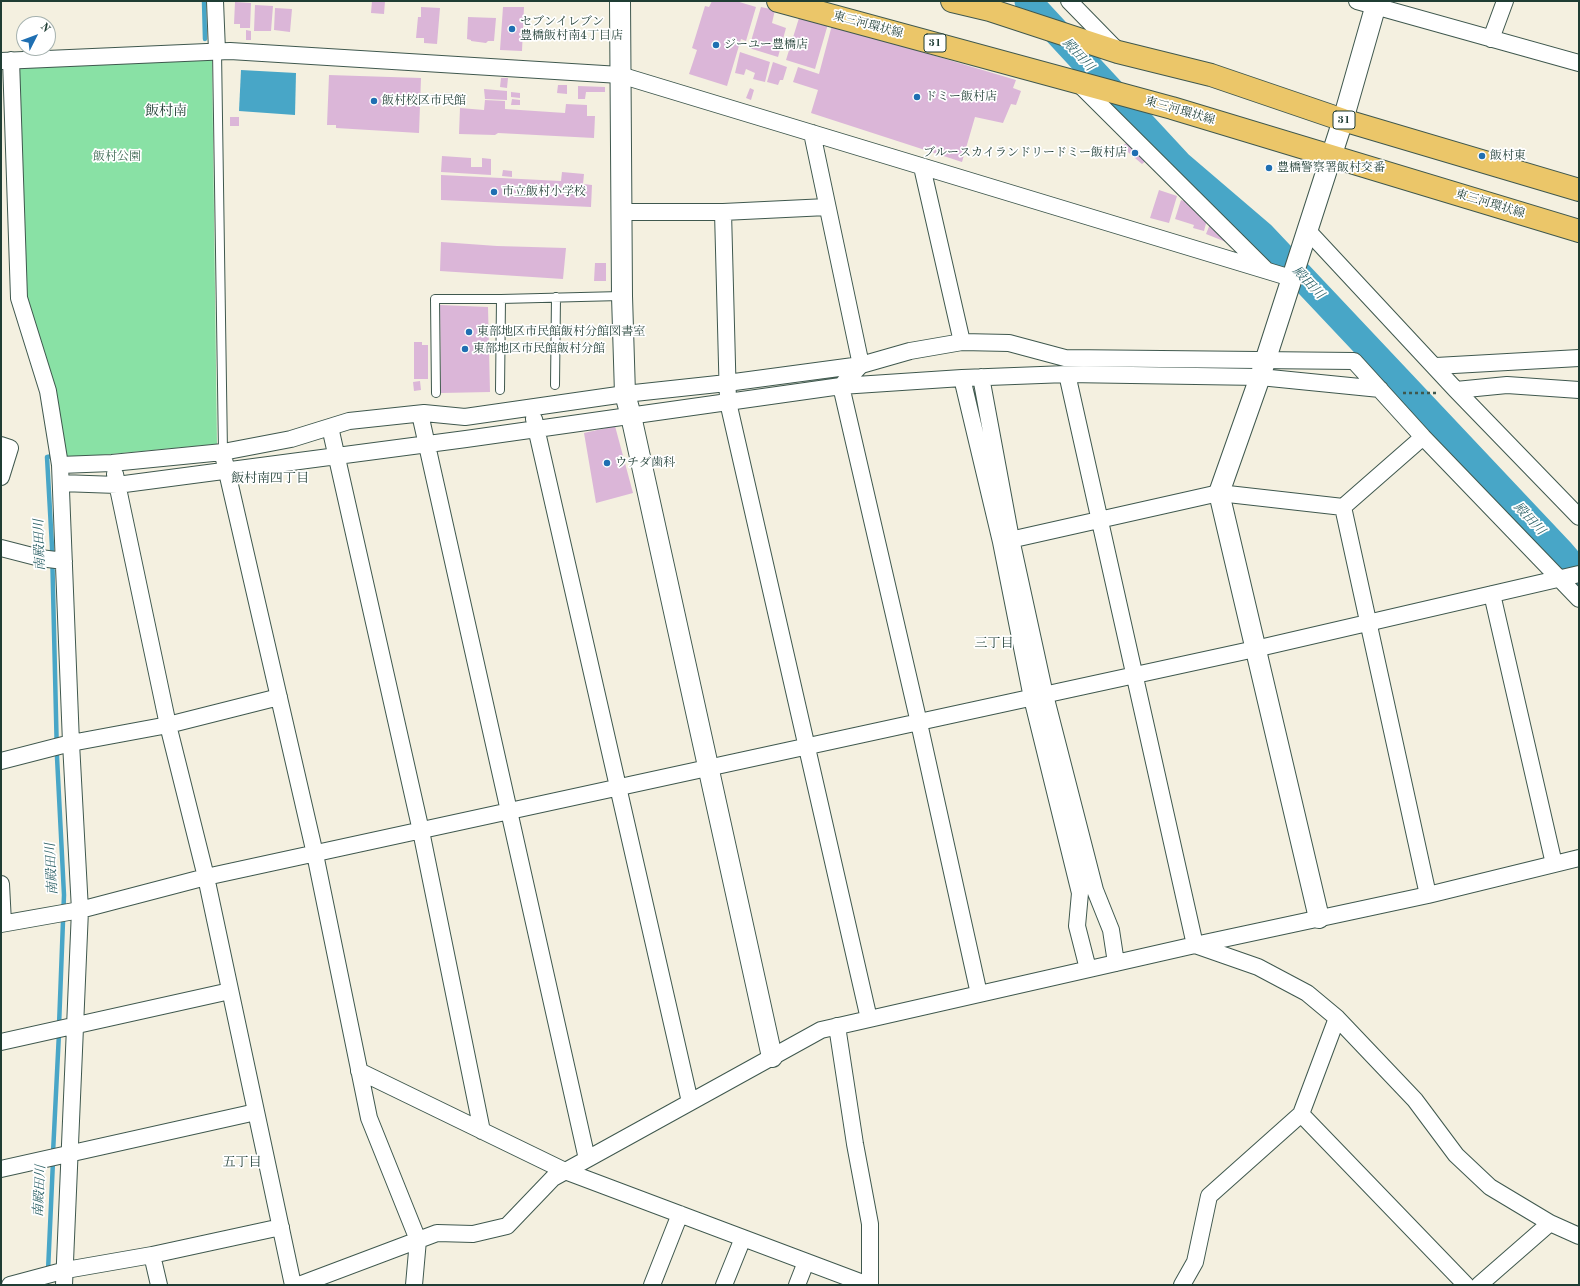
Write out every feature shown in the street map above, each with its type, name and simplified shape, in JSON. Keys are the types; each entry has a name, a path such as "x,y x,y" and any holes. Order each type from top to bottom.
{"main road":[{"name":"東三河環状線","path":"778,1 1172,108 1579,231"},
{"name":"31","path":"952,1 986,6 1022,20 1114,50 1211,75 1343,120 1579,190"}],"street":[{"path":"215,1 217,51"},
{"path":"620,1 622,296 625,394 772,1057"},
{"path":"1069,1 1114,50"},
{"path":"1491,39 1505,1"},
{"path":"1319,918 1219,493 1262,369 1343,120 1370,3 1491,39 1579,63"},
{"path":"63,1276 59,1155 71,1026 76,910 62,746 56,560 61,483 60,465 48,391 19,298 6,60 217,51 620,75 1291,278"},
{"path":"1084,83 1267,271"},
{"path":"812,133 861,366"},
{"path":"922,167 962,342"},
{"path":"621,212 723,212 827,208"},
{"path":"723,212 728,402 868,1019"},
{"path":"1305,236 1436,366 1450,391 1579,517"},
{"path":"60,465 112,463 223,452 291,438 349,421 420,414 465,417 625,394 861,366 910,351 962,342 1009,343 1065,358 1262,369 1380,389"},
{"path":"1436,366 1579,358"},
{"path":"61,483 117,485 227,469 537,429 841,386 982,377 1262,369 1354,361 1423,437 1570,576 1579,599"},
{"path":"841,386 861,366"},
{"path":"1067,374 1195,945"},
{"path":"982,377 1006,540 1080,893 1077,926 1088,969"},
{"path":"962,378 1006,540"},
{"path":"1450,391 1507,385 1579,390"},
{"path":"841,386 919,722 979,994"},
{"path":"532,407 690,1102"},
{"path":"420,414 587,1159"},
{"path":"330,427 421,831 482,1131"},
{"path":"1006,540 1219,493 1343,508 1423,437"},
{"path":"1,445 10,448 1,477"},
{"path":"223,452 315,854 369,1118 418,1240 414,1285"},
{"path":"112,463 168,725 206,878 293,1285"},
{"path":"1343,508 1428,895"},
{"path":"1,548 56,560"},
{"path":"1,884 2,923 57,914 206,878 1256,649 1570,576"},
{"path":"1492,594 1554,864"},
{"path":"1038,696 1095,890 1111,930 1116,963"},
{"path":"1,761 62,746 168,725 279,697"},
{"path":"299,1285 437,1233 473,1234 507,1226 553,1178 821,1030 1195,945 1428,895 1579,858"},
{"path":"1195,945 1258,967 1307,992 1337,1018 1415,1100 1456,1155 1490,1187 1550,1223 1579,1236"},
{"path":"1,1042 230,991"},
{"path":"1182,1285 1195,1262 1209,1196 1301,1114 1337,1018"},
{"path":"359,1072 565,1171 869,1285 870,1224 855,1144 838,1026"},
{"path":"1,1169 256,1112"},
{"path":"1301,1114 1466,1285"},
{"path":"652,1285 680,1214"},
{"path":"1479,1285 1550,1223"},
{"path":"10,1285 63,1276 281,1227"},
{"path":"724,1285 743,1238"},
{"path":"152,1255 159,1285"},
{"path":"797,1285 806,1262"}],"lane":[{"path":"217,51 223,452"},
{"path":"436,392 435,299 622,296"},
{"path":"555,385 556,297"},
{"path":"500,390 501,299"}],"path":[{"path":"1400,393 1450,391"}],"green space":[{"name":"飯村公園","path":"212,57 217,444 59,459 25,295 18,62"}],"water":[{"path":"241,70 296,73 295,115 239,111"}],"building":[{"path":"372,1 385,1 384,14 371,13"},
{"name":"ジーユー豊橋店","path":"712,1 736,1 756,7 746,41 741,39 727,86 689,74 697,50 692,48 705,6 709,7"},
{"path":"235,2 251,3 250,28 240,28 240,24 234,24"},
{"path":"255,5 273,6 271,31 254,31"},
{"path":"421,7 440,8 437,44 424,43 424,38 416,38 418,17 421,17"},
{"name":"セブンイレブン 豊橋飯村南4丁目店","path":"503,7 524,7 522,51 500,50"},
{"path":"761,7 775,10 772,23 786,28 778,57 749,48"},
{"path":"275,8 292,9 290,32 274,30"},
{"path":"468,17 496,18 494,41 488,41 486,43 467,39"},
{"path":"799,18 828,24 815,69 786,60"},
{"name":"ドミー飯村店","path":"832,25 1016,80 1013,88 1021,91 1016,105 1011,104 1003,123 975,117 962,162 811,113 818,90 793,82 798,67 819,74"},
{"path":"246,30 251,31 251,40 246,40"},
{"path":"740,52 770,62 765,82 753,79 755,73 746,69 744,75 735,73"},
{"path":"773,62 787,67 783,80 780,80 778,85 767,82"},
{"name":"飯村校区市民館","path":"329,75 421,78 419,133 336,128 336,125 327,125"},
{"path":"501,78 508,78 507,88 500,87"},
{"path":"558,85 567,85 567,94 557,93"},
{"path":"578,86 605,87 605,92 586,92 585,99 578,99"},
{"path":"750,88 754,90 751,100 746,98"},
{"path":"484,89 507,91 507,100 485,99"},
{"path":"511,92 520,93 520,98 511,97"},
{"path":"512,99 520,100 520,105 511,105"},
{"path":"485,100 505,101 505,109 565,113 566,104 587,105 587,116 595,116 594,138 498,133 495,135 459,134 460,108 484,110"},
{"path":"230,117 239,117 239,126 230,126"},
{"name":"ブルースカイランドリードミー飯村店","path":"1129,140 1148,159 1142,164 1122,147"},
{"path":"442,156 471,158 471,167 482,167 482,158 491,159 491,175 441,172"},
{"path":"503,170 512,171 512,177 502,176"},
{"path":"562,172 584,174 583,184 592,185 591,207 441,200 441,175 561,181"},
{"path":"1159,190 1177,196 1169,223 1150,218"},
{"path":"1181,200 1198,206 1196,212 1208,216 1204,231 1193,228 1194,225 1175,219"},
{"path":"1212,219 1228,236 1226,242 1206,234"},
{"path":"441,242 497,246 566,248 563,279 440,271"},
{"path":"595,263 606,263 606,281 594,281"},
{"name":"東部地区市民館飯村分館","path":"440,305 488,307 490,392 441,393"},
{"path":"414,342 422,342 422,345 428,345 428,379 414,379"},
{"path":"420,381 421,390 414,391 413,382"},
{"name":"ウチダ歯科","path":"615,426 633,493 596,503 584,433"}],"waterway":[{"name":"南殿田川","path":"204,1 205,39"},
{"name":"殿田川","path":"1028,1 1179,164 1262,235 1561,552 1579,573"},
{"name":"南殿田川","path":"53,456 47,457 52,547 57,757 64,895 59,1026"},
{"name":"南殿田川","path":"53,1153 59,1033"},
{"name":"南殿田川","path":"48,1271 53,1161"}],"place":[{"name":"セブンイレブン 豊橋飯村南4丁目店","path":"512,29"},
{"name":"ジーユー豊橋店","path":"716,45"},
{"name":"ドミー飯村店","path":"917,97"},
{"name":"飯村校区市民館","path":"374,101"},
{"name":"ブルースカイランドリードミー飯村店","path":"1135,153"},
{"name":"飯村東","path":"1482,156"},
{"name":"豊橋警察署飯村交番","path":"1269,168"},
{"name":"市立飯村小学校","path":"494,192"},
{"name":"東部地区市民館飯村分館図書室","path":"469,332"},
{"name":"東部地区市民館飯村分館","path":"465,349"},
{"name":"ウチダ歯科","path":"607,463"}],"district":[{"name":"飯村南","path":"166,111"},
{"name":"飯村南四丁目","path":"270,479"},
{"name":"三丁目","path":"994,644"},
{"name":"五丁目","path":"242,1163"}]}
